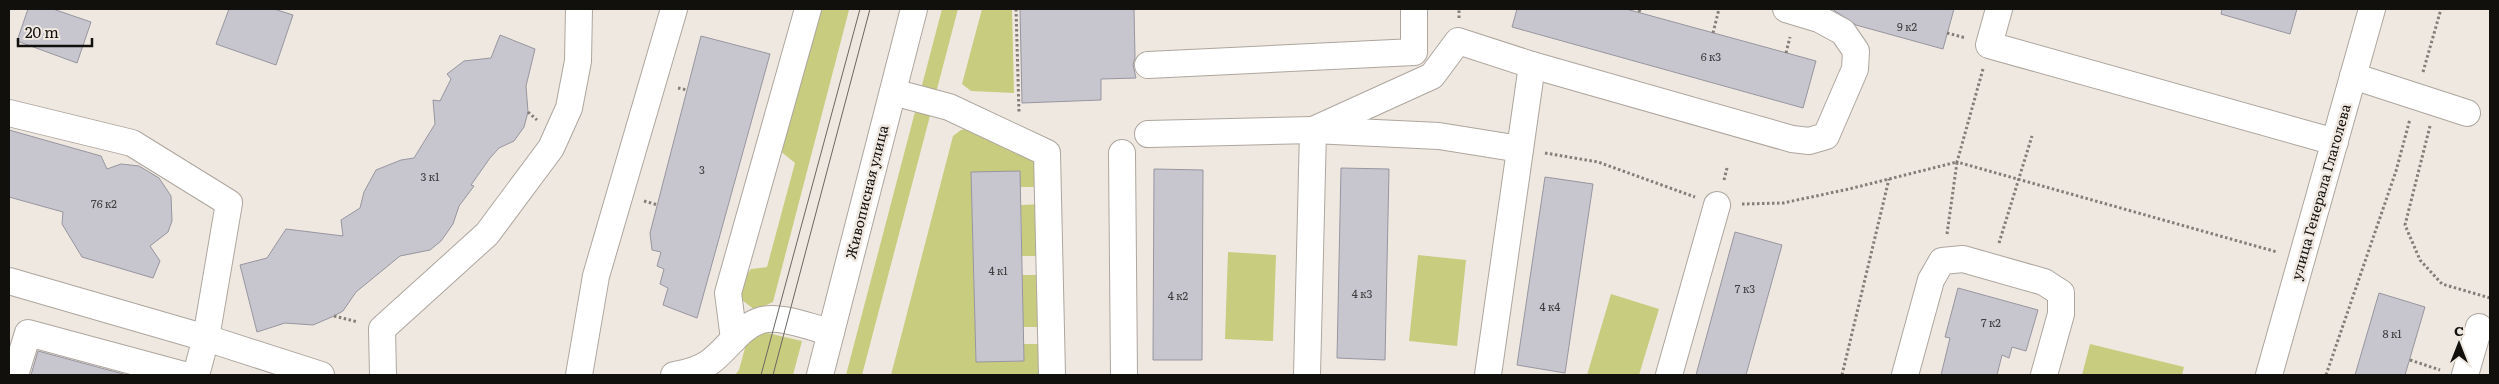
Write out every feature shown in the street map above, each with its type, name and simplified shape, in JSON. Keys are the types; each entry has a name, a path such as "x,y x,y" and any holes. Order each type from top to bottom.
{"street":[{"path":"383,375 382,329 487,234 551,148 569,108 578,61 578,9"},
{"path":"579,375 596,276 674,9"},
{"path":"734,340 728,293 808,9"},
{"name":"Живописная улица","path":"820,375 893,92 912,9"},
{"path":"1148,65 1414,52 1414,9"},
{"path":"1314,130 1432,76 1458,41 1532,65 1792,138 1809,141 1826,136 1834,122 1855,69 1856,52 1843,32 1819,19 1786,9"},
{"path":"1999,9 1989,45 2335,142"},
{"name":"улица Генерала Глаголева","path":"2269,375 2372,9"},
{"path":"1488,375 1532,65"},
{"path":"2354,76 2467,113"},
{"path":"893,92 948,107 1047,152 1052,375"},
{"path":"9,113 132,143 228,203 206,338 196,375"},
{"path":"1307,375 1314,130"},
{"path":"1148,134 1314,130 1439,136 1520,149"},
{"path":"1122,152 1124,375"},
{"path":"1669,375 1717,205"},
{"path":"1904,375 1931,280 1942,261 1963,259 2044,282 2061,293 2061,314 2044,375"},
{"path":"9,281 206,338 321,375"},
{"path":"674,375 695,371 712,361 746,328 762,320 787,322 831,332"},
{"path":"2454,373 2478,327"},
{"path":"15,375 28,333 184,375"}],"path":[{"path":"1016,9 1018,101"},
{"path":"1713,33 1719,9"},
{"path":"2441,9 2405,225 2420,260 2442,284 2490,298"},
{"path":"1942,261 1952,210 1957,162 1989,45 1947,32"},
{"path":"2326,375 2396,171 2426,100"},
{"path":"1993,267 2004,221 2032,136"},
{"path":"1520,149 1598,162 1717,205 1783,204 1957,162 2302,259"},
{"path":"1842,375 1889,179"},
{"path":"2410,360 2454,373"}],"green space":[{"path":"816,9 849,10 773,302 755,310 742,300 742,282 751,269 767,267 795,163 779,150"},
{"path":"942,9 958,9 862,375 846,375"},
{"path":"982,9 1012,9 1014,93 971,91 962,84"},
{"path":"972,128 1036,158 1041,187 1020,187 971,172 976,362 1024,361 1024,344 1041,344 1041,375 891,375 953,136 961,130"},
{"path":"1041,204 1041,256 1022,256 1021,205"},
{"path":"1228,252 1276,255 1273,341 1225,339"},
{"path":"1418,255 1466,260 1457,346 1409,341"},
{"path":"1022,275 1041,275 1041,327 1023,327"},
{"path":"1611,294 1659,309 1639,375 1587,375"},
{"path":"763,332 802,341 793,375 735,375 739,370 748,337"},
{"path":"2090,344 2184,367 2182,375 2082,375"}],"building":[{"path":"28,9 53,9 91,22 77,63 17,41"},
{"path":"229,9 274,9 293,15 276,65 216,44"},
{"path":"1020,9 1134,9 1135,57 1133,65 1136,78 1101,79 1101,100 1022,103"},
{"path":"1517,9 1626,9 1816,61 1803,108 1512,27"},
{"path":"1832,9 1954,9 1943,49 1856,25"},
{"path":"2222,9 2297,9 2290,34 2221,14"},
{"path":"500,35 535,49 526,86 528,112 524,127 514,141 499,148 490,158 471,185 474,186 459,206 453,224 441,241 430,250 400,256 356,292 343,311 334,316 313,325 285,323 257,332 240,265 267,258 286,229 343,236 341,220 360,208 364,192 376,170 401,160 414,158 435,124 433,100 440,101 451,79 447,74 464,61 491,58"},
{"path":"701,36 770,54 697,318 663,305 668,288 660,284 664,269 657,266 661,252 652,250 650,233"},
{"path":"9,130 101,156 107,169 121,164 139,166 159,178 171,196 172,221 168,232 150,246 160,261 153,278 82,257 62,224 63,212 9,197"},
{"path":"1341,168 1389,169 1385,360 1337,358"},
{"path":"1154,169 1203,170 1202,360 1153,360"},
{"path":"1020,171 1024,361 976,362 971,172"},
{"path":"1545,177 1593,184 1565,373 1517,365"},
{"path":"1735,232 1782,245 1746,375 1696,375"},
{"path":"1958,288 2038,310 2026,351 2012,347 2009,358 2002,355 1997,375 1941,375 1950,338 1945,337"},
{"path":"2379,293 2425,307 2405,375 2355,375"},
{"path":"38,351 127,375 31,375"}],"tram line":[{"path":"761,375 860,9"},
{"path":"773,375 870,9"}]}
